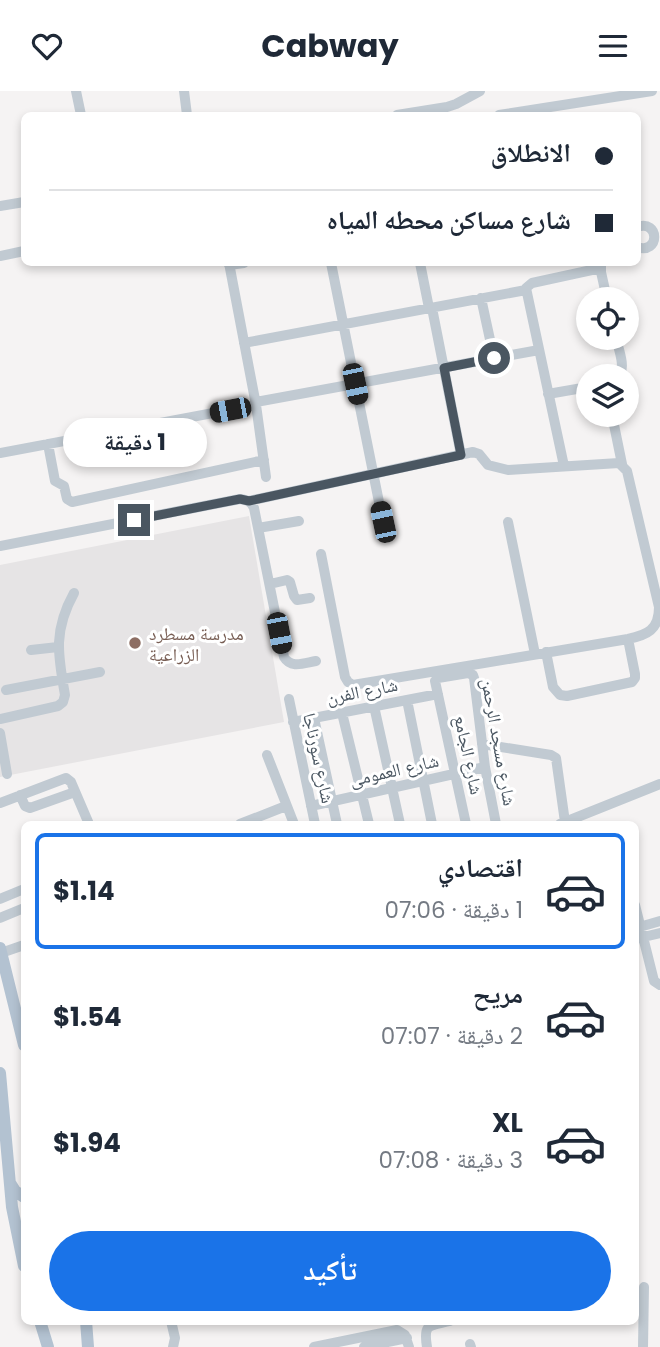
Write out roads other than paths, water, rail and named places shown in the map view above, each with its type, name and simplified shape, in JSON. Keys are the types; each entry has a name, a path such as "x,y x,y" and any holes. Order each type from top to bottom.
{"main road":[{"path":"1,951 21,1022"},
{"path":"0,1073 12,1207 21,1244"},
{"path":"10,1182 21,1195"},
{"path":"41,1325 47,1347"},
{"path":"86,1325 88,1347"}],"street":[{"path":"76,91 80,112"},
{"path":"184,91 187,112"},
{"path":"518,112 652,91"},
{"path":"416,112 456,104 473,92"},
{"path":"0,206 21,202"},
{"path":"641,248 651,246 657,230"},
{"path":"0,256 21,252"},
{"path":"229,266 256,404 266,477"},
{"path":"332,266 383,522"},
{"path":"421,266 461,455"},
{"path":"564,466 526,290 532,283 597,266"},
{"path":"601,266 605,287"},
{"path":"244,343 526,290"},
{"path":"481,298 494,358"},
{"path":"0,453 539,350"},
{"path":"548,394 576,389"},
{"path":"321,554 345,677 350,684 641,636 650,631 657,622 659,612 614,427"},
{"path":"48,444 55,481 63,484 67,499 72,502 264,460"},
{"path":"0,546 240,499 249,501 476,453 488,465 513,470 615,462 622,464"},
{"path":"249,501 254,509 285,661 295,665 316,661"},
{"path":"258,528 299,521"},
{"path":"509,522 540,653 553,687 560,695 632,682 636,676 628,639"},
{"path":"270,584 287,580 297,600 310,598"},
{"path":"0,719 58,706 64,699 58,647 62,619 74,593"},
{"path":"31,650 58,647"},
{"path":"5,690 100,672"},
{"name":"شارع مسجد الرحمن","path":"438,694 436,679 468,673 473,675 485,767 495,821"},
{"name":"شارع الفرن","path":"293,722 438,694"},
{"name":"شارع الجامع","path":"438,694 465,821"},
{"name":"شارع سورناجا","path":"289,699 314,821"},
{"path":"407,700 431,821"},
{"path":"374,706 399,821"},
{"path":"342,713 368,821"},
{"path":"314,718 336,821"},
{"path":"0,733 7,774"},
{"path":"482,744 556,758 563,821"},
{"path":"267,755 293,821"},
{"name":"شارع العمومى","path":"311,806 485,767"},
{"path":"0,803 66,778 70,780 88,821"},
{"path":"590,819 660,784"},
{"path":"20,795 24,806 30,808 75,792"},
{"path":"248,821 286,806"},
{"path":"0,899 21,890"},
{"path":"0,919 21,909"},
{"path":"639,932 660,921"},
{"path":"639,933 660,933"},
{"path":"639,936 654,981 660,985"},
{"path":"1,951 21,946"},
{"path":"643,1347 644,1287"},
{"path":"172,1325 175,1338 173,1347"},
{"path":"428,1347 426,1329 434,1325"},
{"path":"314,1347 394,1331 402,1332 408,1342 364,1347"}],"place":[{"name":"مدرسة مسطرد الزراعية","path":"135,643"}]}
